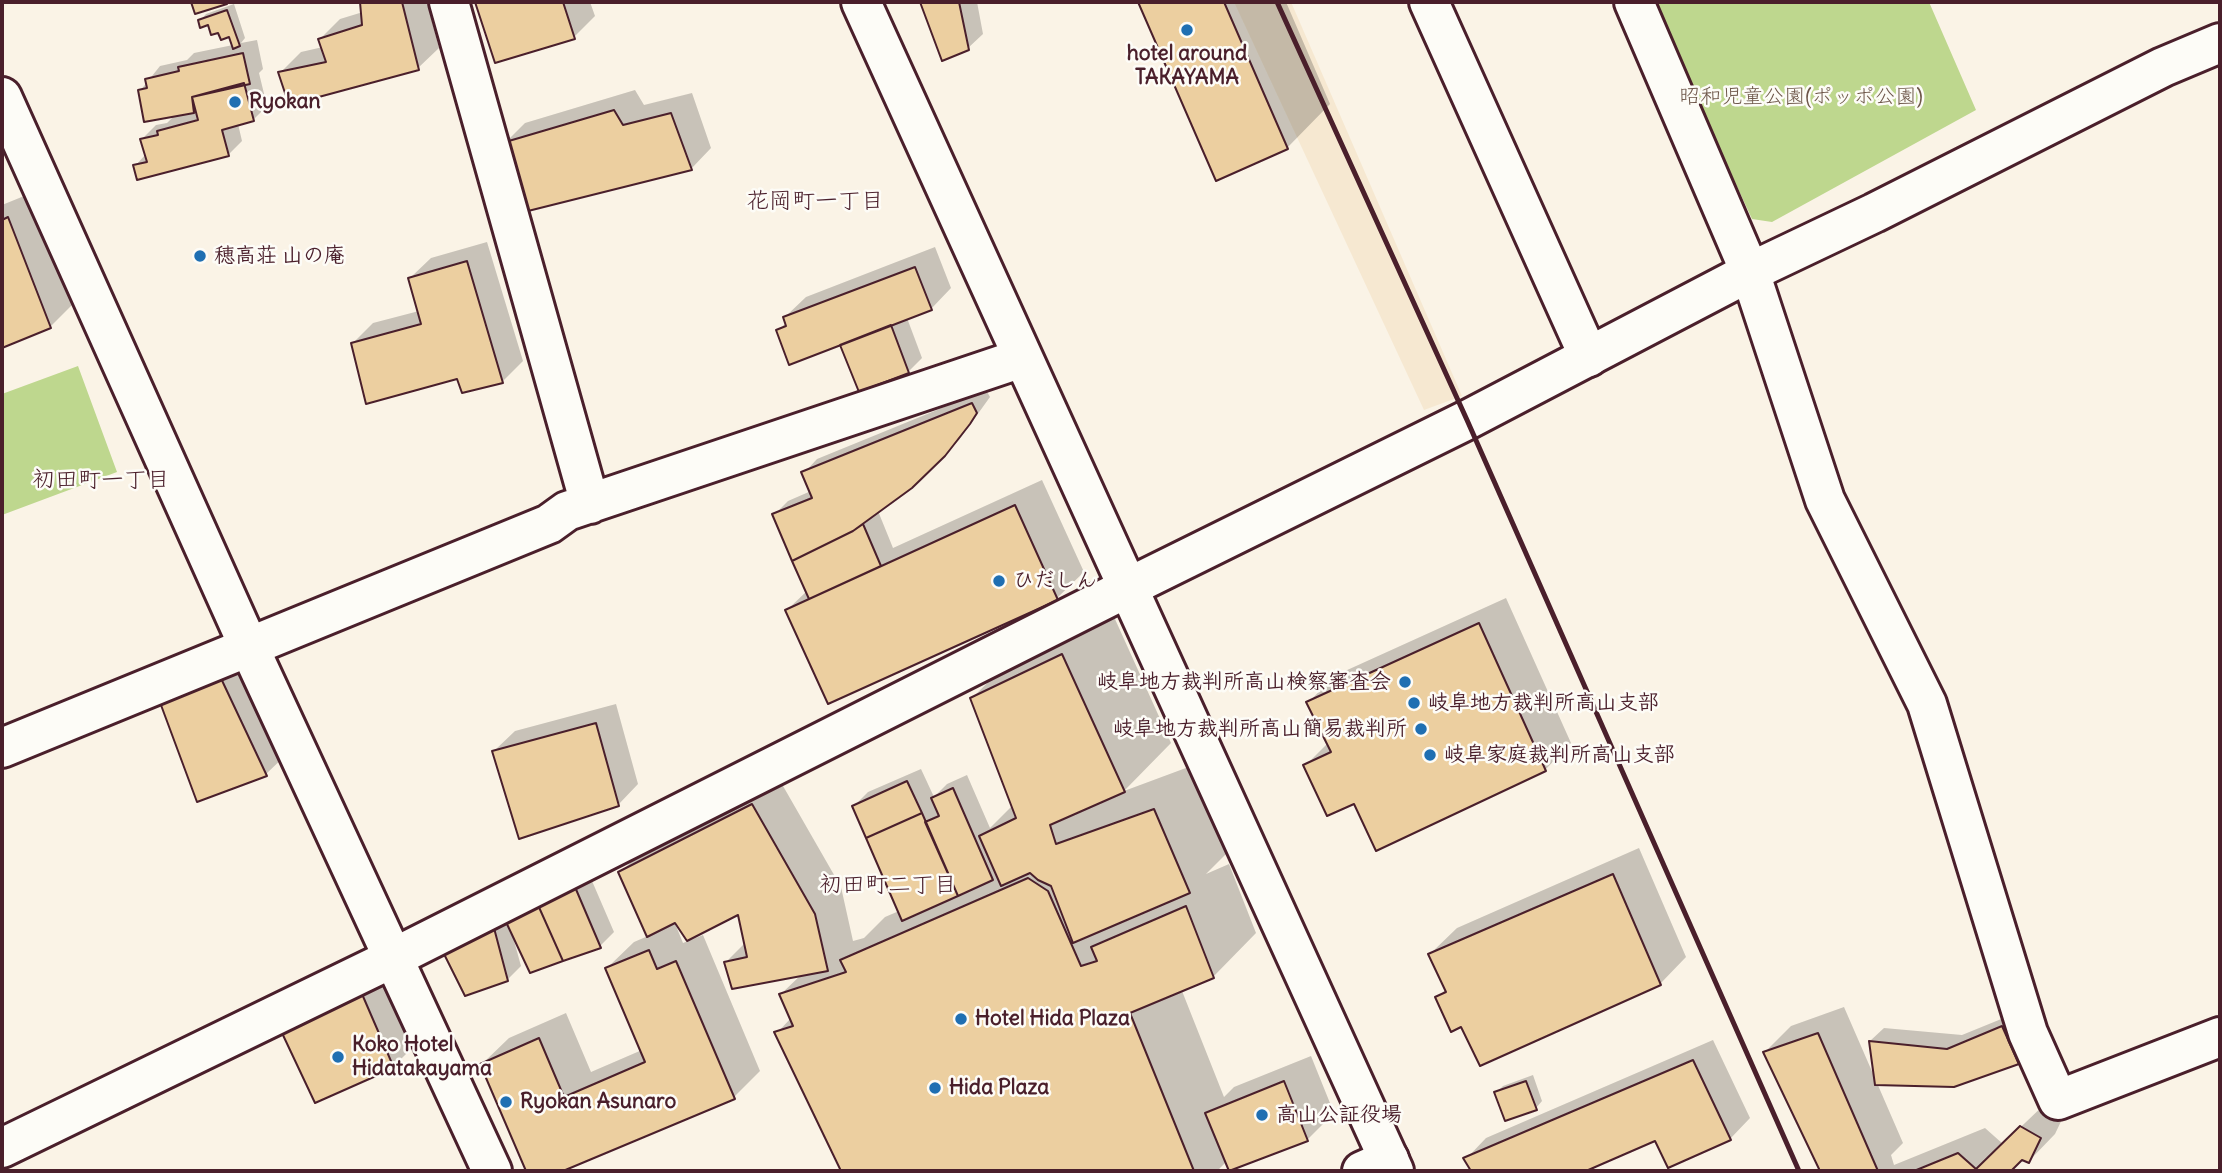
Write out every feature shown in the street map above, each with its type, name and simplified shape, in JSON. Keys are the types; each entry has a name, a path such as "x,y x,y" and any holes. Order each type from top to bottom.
{"street":[{"path":"449,2 590,504"},
{"path":"861,2 1127,588 1382,1167"},
{"path":"1429,2 1589,358"},
{"path":"1634,2 1750,272 1825,500 1927,704 2028,1033 2058,1100 2220,1037"},
{"path":"2,1148 393,958 1127,588 1467,421 1750,272 2163,68 2220,43"},
{"path":"2,97 249,648 492,1171"},
{"path":"2,748 549,524 567,511 1022,358"}],"shaded area":[{"path":"1234,2 1291,2 1462,396 1424,410"}],"green space":[{"name":"昭和児童公園(ポッポ公園)","path":"1652,2 1929,2 1976,110 1772,222 1752,219"},
{"path":"78,366 117,472 2,515 2,394"}],"building":[{"path":"191,2 226,2 227,4 195,14"},
{"path":"360,2 402,2 419,70 289,105 278,72 326,62 318,39 362,25"},
{"path":"475,2 563,2 575,39 495,63"},
{"path":"920,2 959,2 969,50 942,61"},
{"path":"1138,2 1224,2 1288,149 1216,181"},
{"path":"227,10 240,46 233,49 229,37 221,40 218,33 211,35 208,25 200,28 198,20"},
{"path":"243,53 250,84 192,97 194,113 144,122 138,90 147,88 145,79 179,71 178,67"},
{"path":"244,83 254,121 222,130 229,156 137,180 133,165 147,162 140,139 158,135 157,131 198,120 192,97"},
{"path":"614,110 623,125 671,113 692,170 524,212 502,143"},
{"path":"8,217 51,328 2,348 2,220"},
{"path":"467,261 503,383 462,393 457,379 366,404 351,343 421,324 408,278"},
{"path":"915,267 932,310 789,365 776,330 786,326 783,317"},
{"path":"891,325 909,373 859,392 840,345"},
{"path":"972,403 977,413 970,424 945,456 912,488 853,531 792,561 772,514 812,498 801,472"},
{"path":"1015,505 1058,600 828,704 785,610"},
{"path":"863,524 881,566 809,599 792,561"},
{"path":"1479,623 1546,771 1376,851 1354,804 1327,816 1303,765 1331,752 1306,702"},
{"path":"1062,654 1125,792 1050,825 1056,844 1154,809 1190,893 1073,943 1051,886 1030,873 1001,886 979,836 1016,818 970,698"},
{"path":"218,672 267,776 197,802 158,697"},
{"path":"596,723 619,806 519,839 492,751"},
{"path":"907,781 922,813 866,838 852,806"},
{"path":"953,788 993,880 958,896 925,822 939,816 931,798"},
{"path":"752,804 815,914 828,971 732,989 724,962 747,957 738,915 687,941 675,923 647,937 618,872"},
{"path":"922,813 958,896 902,921 866,838"},
{"path":"1613,874 1661,985 1480,1066 1461,1027 1451,1032 1435,997 1446,992 1428,954"},
{"name":"Hotel Hida Plaza","path":"1028,878 1048,891 1081,966 1097,961 1091,947 1186,906 1214,978 1130,1013 1194,1171 841,1171 774,1032 793,1026 779,994 846,972 840,960"},
{"path":"575,887 601,948 563,961 538,905"},
{"path":"538,905 563,961 530,973 506,922"},
{"path":"494,928 508,981 465,996 444,954"},
{"path":"649,950 657,969 676,961 735,1099 563,1171 526,1171 480,1064 539,1038 564,1097 645,1062 605,968"},
{"path":"362,994 394,1068 315,1103 282,1033"},
{"path":"2002,1026 2019,1064 1954,1087 1875,1085 1869,1041 1947,1049"},
{"path":"1818,1033 1878,1171 1820,1171 1763,1052"},
{"path":"1693,1060 1731,1140 1668,1168 1655,1141 1586,1171 1471,1171 1463,1158"},
{"path":"1284,1081 1308,1141 1229,1171 1205,1113"},
{"path":"1526,1081 1537,1110 1505,1121 1494,1092"},
{"path":"2020,1126 2041,1138 2029,1163 2022,1160 2011,1171 1914,1171 1958,1153 1976,1169"}],"railway":[{"path":"1277,2 1467,420 1799,1171"}],"place":[{"name":"hotel around TAKAYAMA","path":"1187,30"},
{"name":"Ryokan","path":"235,102"},
{"name":"穂高荘 山の庵","path":"200,256"},
{"name":"ひだしん","path":"999,581"},
{"name":"岐阜地方裁判所高山検察審査会","path":"1405,682"},
{"name":"岐阜地方裁判所高山支部","path":"1414,703"},
{"name":"岐阜地方裁判所高山簡易裁判所","path":"1421,729"},
{"name":"岐阜家庭裁判所高山支部","path":"1430,755"},
{"name":"Hotel Hida Plaza","path":"961,1019"},
{"name":"Koko Hotel Hidatakayama","path":"338,1057"},
{"name":"Hida Plaza","path":"935,1088"},
{"name":"Ryokan Asunaro","path":"506,1102"},
{"name":"高山公証役場","path":"1262,1115"}],"district":[{"name":"花岡町一丁目","path":"815,201"},
{"name":"初田町一丁目","path":"101,480"},
{"name":"初田町二丁目","path":"888,885"}]}
